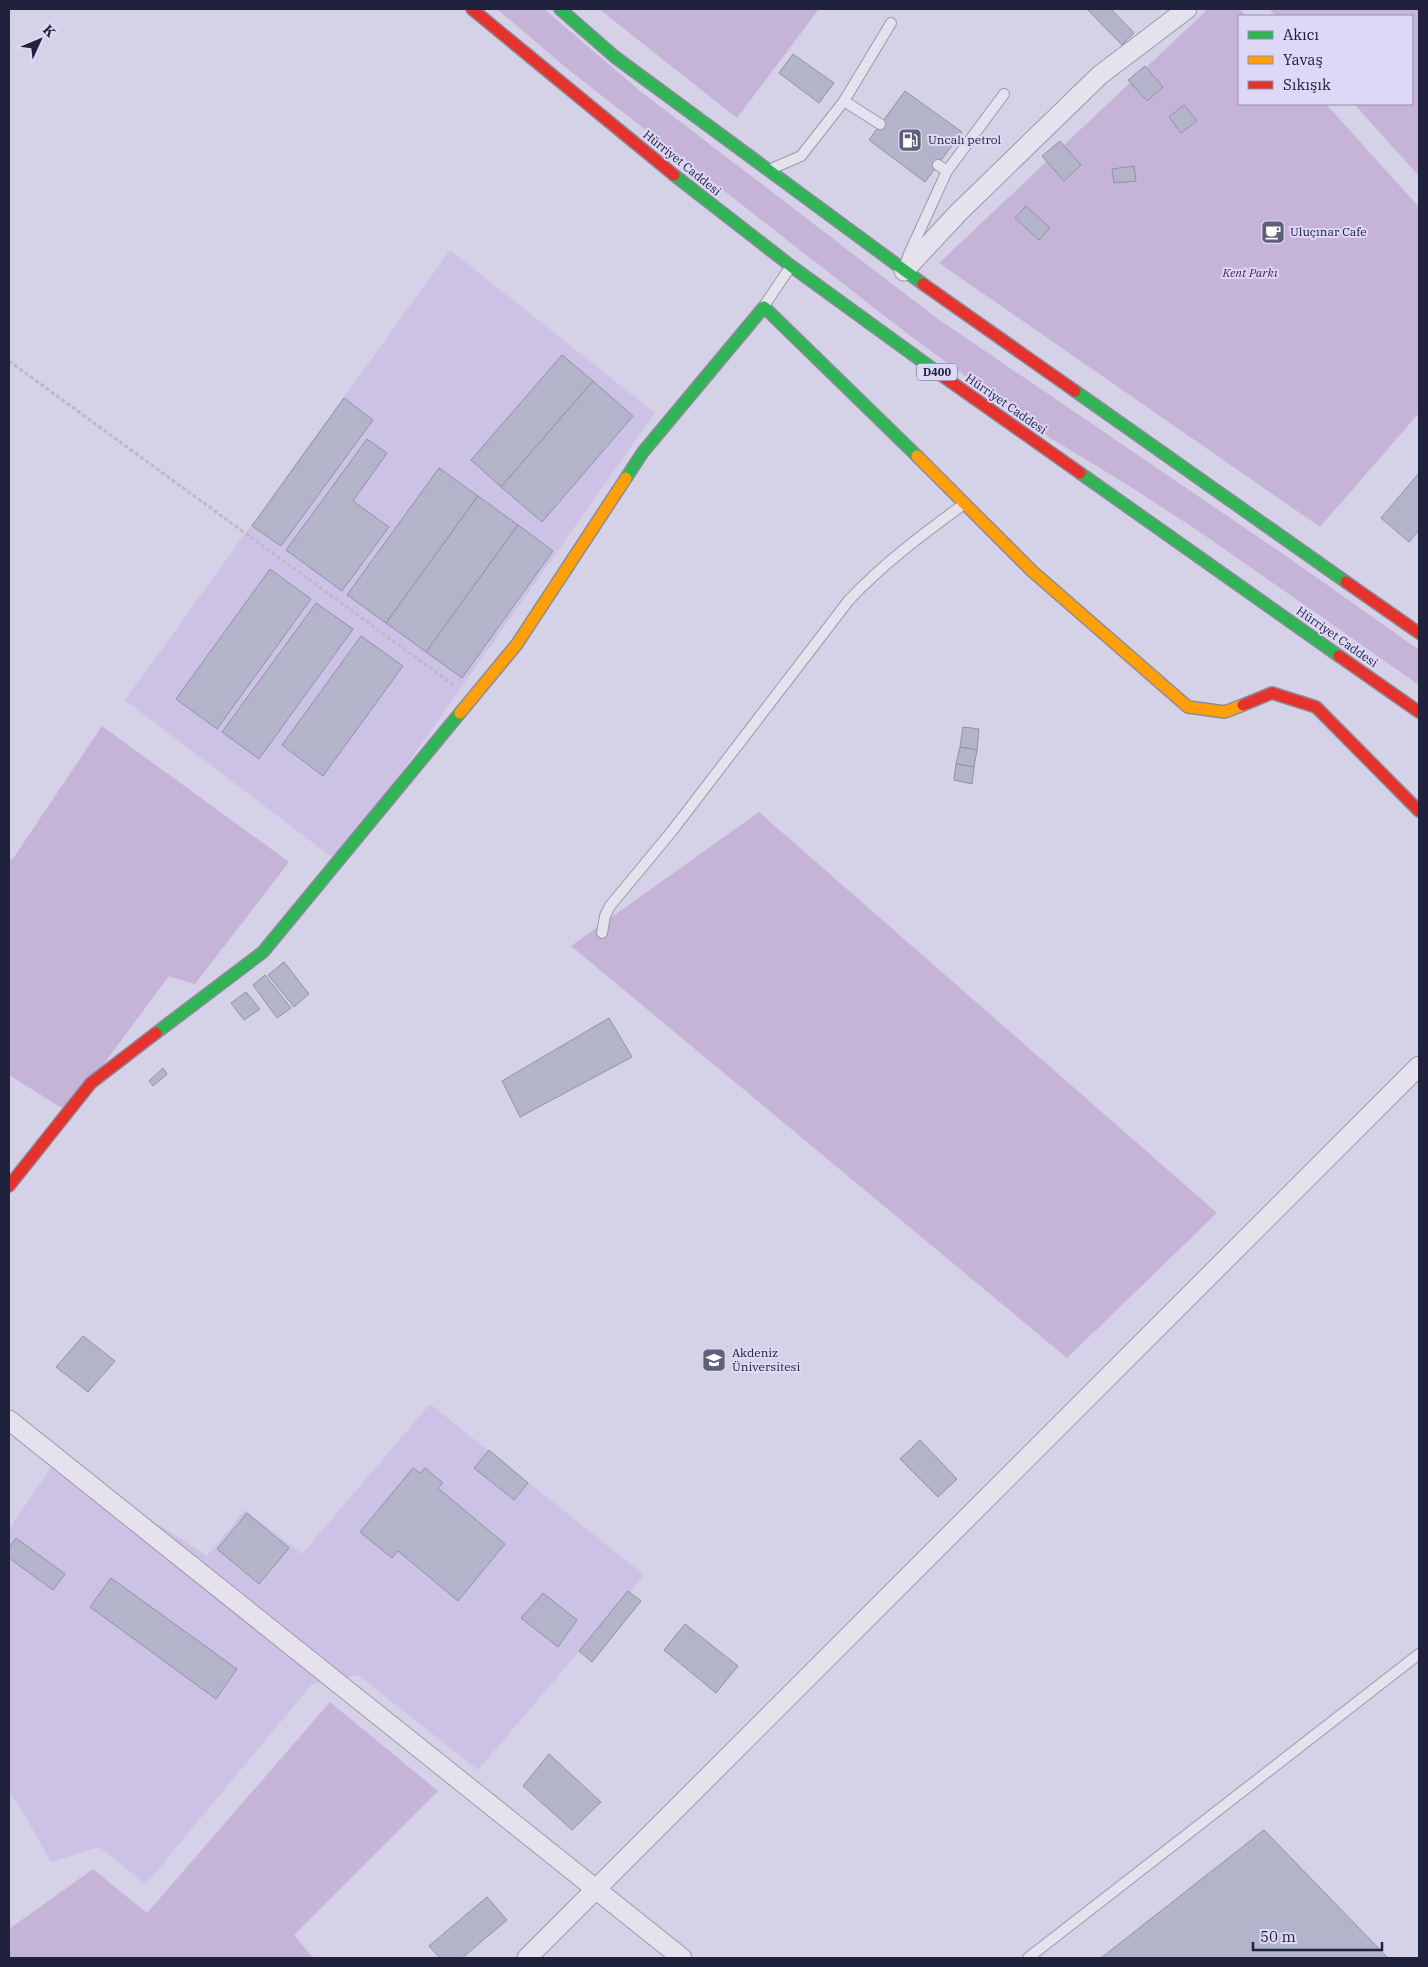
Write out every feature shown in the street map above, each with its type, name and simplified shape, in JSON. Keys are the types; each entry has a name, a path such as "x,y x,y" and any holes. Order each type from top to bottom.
{"main road":[{"name":"Hürriyet Caddesi","path":"472,9 707,202 791,266 927,365 1419,712"},
{"path":"560,9 615,57 904,271 1419,633"},
{"path":"9,1186 90,1082 263,952 517,644 643,452 764,307 1032,571 1188,708 1225,712 1272,693 1316,707 1419,811"}],"street":[{"path":"904,271 959,212 1100,75 1187,9"},
{"path":"527,1958 1419,1066"},
{"path":"9,1420 682,1958"}],"lane":[{"path":"768,170 801,156 844,101 892,23"},
{"path":"904,271 942,168 1004,94"},
{"path":"844,101 880,124"},
{"path":"764,307 791,266"},
{"path":"602,933 604,916 610,906 672,831 849,600 904,548 964,503"},
{"path":"1028,1958 1419,1654"}],"path":[{"path":"9,360 472,698"}],"shaded area":[{"path":"450,250 655,413 338,862 125,700"},
{"path":"430,1404 644,1575 478,1770 358,1675 312,1684 146,1884 99,1847 51,1862 19,1805 9,1793 9,1529 57,1459 207,1556 245,1510 302,1554"}],"green space":[{"path":"497,9 544,9 640,91 938,319 1289,558 1419,650 1419,685 1197,530 1052,439 913,338 570,71"},
{"path":"599,9 819,9 737,118"},
{"name":"Kent Parkı","path":"1208,9 1240,9 1246,15 1238,15 1238,105 1327,105 1419,207 1419,413 1320,527 939,263"},
{"path":"1269,9 1419,9 1419,176 1355,105 1413,105 1413,15 1275,15"},
{"path":"102,726 289,862 195,984 169,976 68,1112 9,1075 9,858 12,860"},
{"path":"759,812 1217,1213 1067,1358 571,946"},
{"path":"330,1702 438,1791 294,1935 313,1958 9,1958 9,1929 93,1869 147,1913"}],"building":[{"path":"1087,9 1111,9 1134,33 1122,45"},
{"path":"793,54 834,83 819,103 779,73"},
{"path":"1145,66 1163,87 1147,101 1128,80"},
{"path":"905,91 962,132 925,182 869,140"},
{"path":"1184,105 1197,121 1181,133 1169,117"},
{"path":"1060,141 1081,165 1064,181 1042,156"},
{"path":"1134,166 1136,181 1114,183 1112,169"},
{"path":"1026,206 1050,228 1039,240 1015,218"},
{"path":"562,355 593,381 501,487 471,460"},
{"path":"593,381 633,416 542,522 501,487"},
{"path":"344,398 373,420 281,546 252,526"},
{"path":"367,439 387,453 353,501 389,527 342,591 286,550"},
{"path":"439,468 478,496 386,623 347,595"},
{"path":"1419,473 1419,530 1409,542 1381,518"},
{"path":"478,496 518,525 426,652 386,623"},
{"path":"518,525 553,551 462,678 426,652"},
{"path":"270,569 311,599 217,729 176,699"},
{"path":"316,603 353,629 259,759 222,732"},
{"path":"361,636 403,666 323,776 282,745"},
{"path":"963,727 979,729 977,750 960,747"},
{"path":"960,747 977,750 974,767 956,764"},
{"path":"956,764 974,767 972,784 954,780"},
{"path":"284,962 309,994 294,1007 268,975"},
{"path":"265,975 291,1008 277,1018 253,985"},
{"path":"246,992 260,1009 244,1020 231,1003"},
{"path":"609,1018 632,1057 520,1117 502,1081"},
{"path":"163,1068 167,1074 153,1086 149,1081"},
{"path":"83,1336 115,1361 88,1392 56,1367"},
{"path":"920,1440 957,1479 938,1497 900,1459"},
{"path":"489,1450 528,1483 514,1500 474,1468"},
{"path":"413,1468 420,1473 425,1468 443,1483 438,1488 505,1544 458,1601 398,1551 392,1558 360,1532"},
{"path":"247,1513 289,1548 259,1584 217,1549"},
{"path":"16,1538 65,1574 53,1590 9,1558 9,1548"},
{"path":"111,1578 237,1669 216,1699 90,1607"},
{"path":"628,1591 641,1601 592,1662 579,1651"},
{"path":"543,1593 577,1620 558,1647 521,1618"},
{"path":"685,1624 738,1666 716,1693 664,1650"},
{"path":"549,1754 601,1802 572,1830 523,1786"},
{"path":"1264,1830 1388,1958 1101,1958"},
{"path":"487,1897 507,1920 462,1958 440,1958 429,1946"}],"traffic: fast":[{"path":"560,9 615,57 923,284"},
{"path":"674,175 791,266 937,372"},
{"path":"626,478 643,452 764,307 917,456"},
{"path":"1075,391 1346,582"},
{"path":"1080,473 1339,656"},
{"path":"156,1033 263,952 460,713"}],"traffic: slow":[{"path":"917,456 1032,571 1188,707 1225,712 1243,705"},
{"path":"460,713 517,644 626,478"}],"traffic: jam":[{"path":"472,9 674,175"},
{"path":"923,284 1075,391"},
{"path":"937,372 1080,473"},
{"path":"1346,582 1419,633"},
{"path":"1339,656 1419,712"},
{"path":"1243,705 1272,693 1316,707 1419,811"},
{"path":"9,1186 91,1083 156,1033"}],"place":[{"name":"Uncalı petrol","path":"910,140"},
{"name":"Uluçınar Cafe","path":"1273,232"},
{"name":"Akdeniz Üniversitesi","path":"714,1360"}]}
